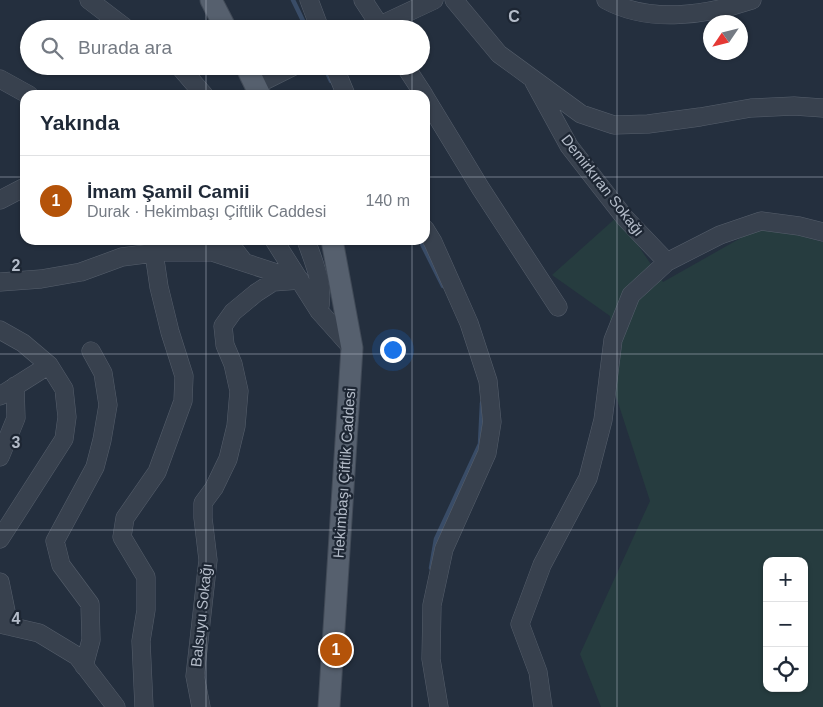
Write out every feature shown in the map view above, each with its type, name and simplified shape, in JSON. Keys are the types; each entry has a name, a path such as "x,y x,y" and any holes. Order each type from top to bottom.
{"main road":[{"path":"211,0 221,20"},
{"path":"250,75 258,90"},
{"name":"Hekimbaşı Çiftlik Caddesi","path":"329,707 352,348 333,245"}],"street":[{"path":"89,0 115,20"},
{"path":"309,0 317,20"},
{"path":"363,0 374,20"},
{"path":"394,20 434,0"},
{"path":"454,0 499,54 581,114 614,125 648,124 751,108 794,106 823,108"},
{"path":"606,0 648,14 700,13 752,0"},
{"path":"187,75 200,90"},
{"path":"258,90 280,75"},
{"path":"338,75 344,90"},
{"path":"411,75 420,90"},
{"name":"Demirkıran Sokağı","path":"532,77 569,146 625,218 666,262"},
{"path":"0,79 20,90"},
{"path":"430,106 558,307"},
{"path":"0,200 20,190"},
{"path":"543,707 538,672 520,624 542,565 588,478 603,420 613,340 631,295 666,262 720,235 762,221 799,226 823,232"},
{"path":"430,236 469,322 488,381 492,422 487,453 444,549 432,605 430,659 439,707"},
{"path":"231,245 244,262"},
{"path":"277,245 319,310 352,348"},
{"path":"308,245 317,268 322,297 319,310"},
{"path":"0,282 41,279 81,272 122,257 154,253 212,252 300,280"},
{"path":"144,707 141,641 146,610 146,577 122,537 125,518 158,472 182,401 184,376 170,332 159,286 154,253"},
{"name":"Balsuyu Sokağı","path":"201,707 195,676 208,560 203,518 204,503 214,488 228,459 236,426 239,391 233,364 225,345 223,326 233,312 256,292 272,282 300,280"},
{"path":"0,330 23,343 48,365 64,389 68,417 64,439 0,538"},
{"path":"84,666 92,640 90,604 61,565 55,541 95,467 102,440 108,405 104,373 91,351"},
{"path":"0,457 16,418 7,391 48,365"},
{"path":"0,582 4,625 39,633 77,656 116,707"}],"green space":[{"path":"618,216 663,282 762,226 823,242 823,707 601,707 580,654 650,501 612,384 610,316 552,275"}],"waterway":[{"path":"293,0 303,20"},
{"path":"328,75 331,81"},
{"path":"422,245 443,286"},
{"path":"431,568 436,539 480,444 482,403"}],"place":[{"name":"İmam Şamil Camii","path":"336,650"}]}
